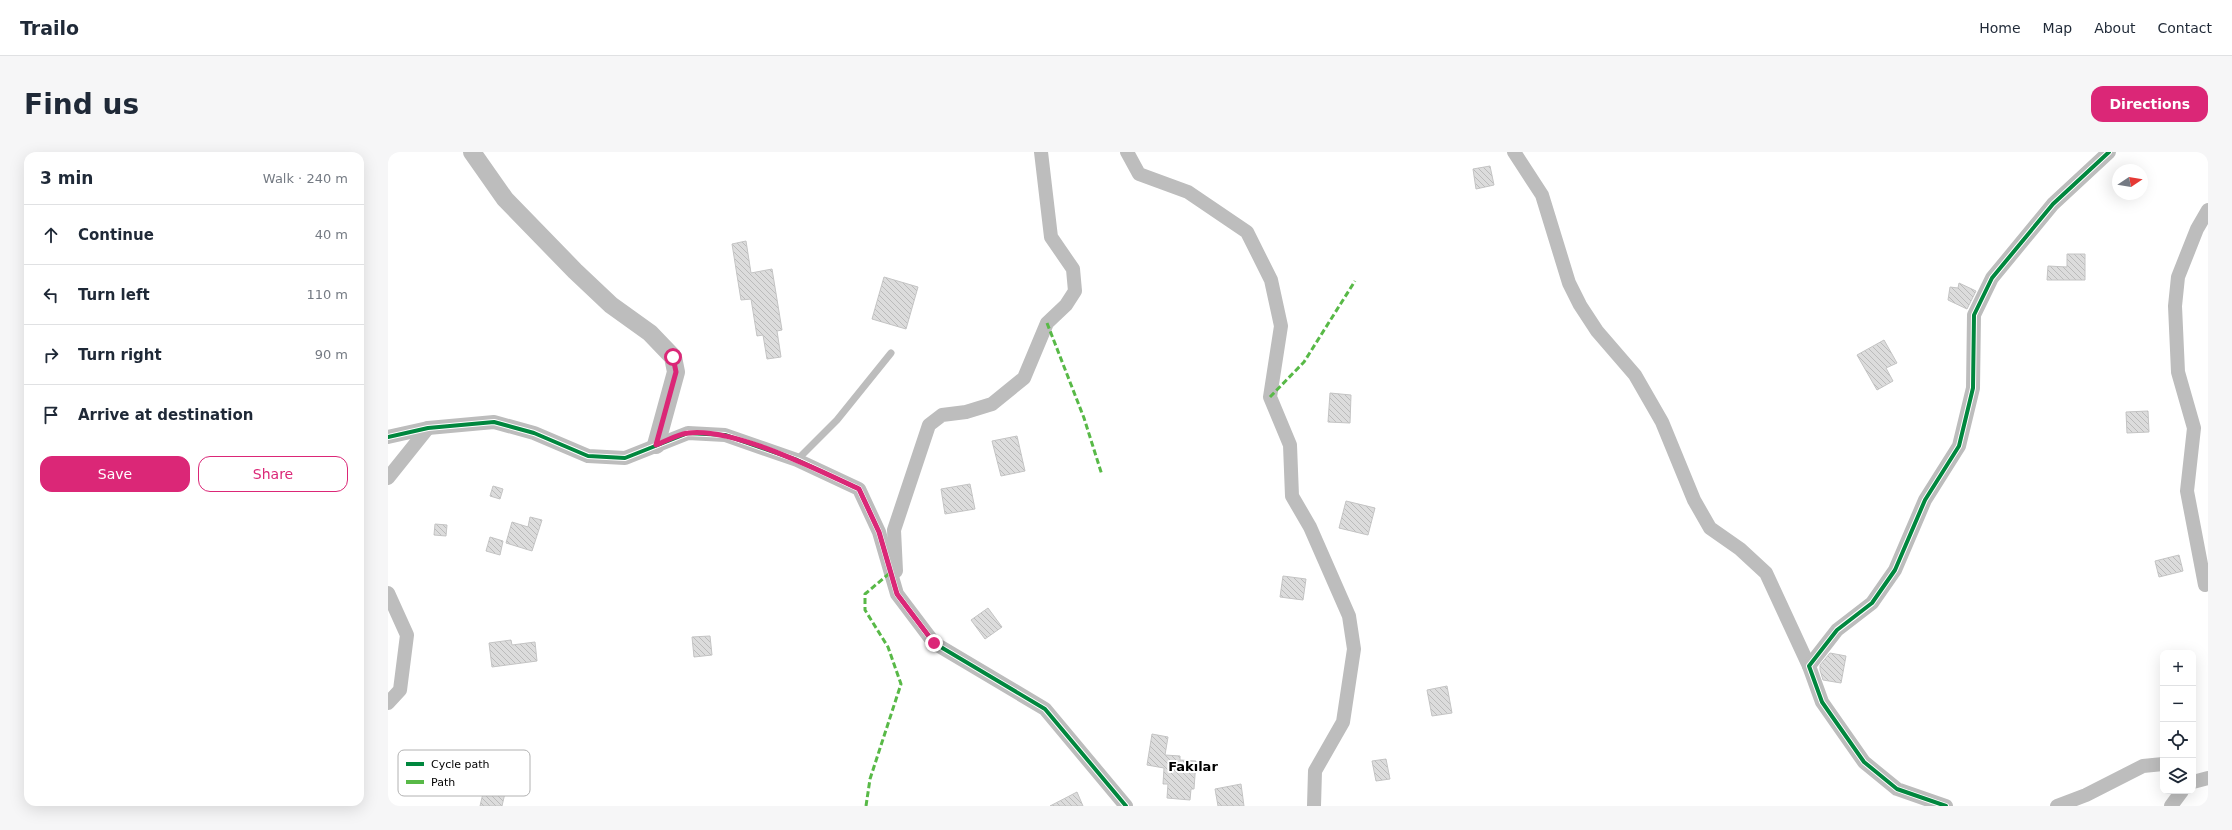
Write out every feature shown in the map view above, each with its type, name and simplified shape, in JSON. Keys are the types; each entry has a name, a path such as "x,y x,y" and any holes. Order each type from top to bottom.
{"street":[{"path":"472,152 505,199 575,271 610,305 650,334 673,357 676,372 656,445"},
{"path":"897,594 894,530 929,425 942,415 966,412 992,404 1024,378 1047,323 1066,305 1074,291 1073,269 1051,237 1041,152"},
{"path":"1127,152 1139,174 1188,192 1247,232 1271,280 1281,326 1270,397 1290,445 1292,496 1310,527 1349,616 1354,649 1343,722 1315,771 1314,806"},
{"path":"1514,152 1542,195 1569,283 1580,305 1597,331 1635,375 1658,416 1694,500 1710,528 1740,549 1766,573 1809,666 1822,702 1864,762 1897,789 1946,806"},
{"path":"1809,666 1837,630 1872,603 1895,570 1925,500 1959,446 1973,388 1974,315 1992,278 2053,204 2109,152"},
{"path":"2205,585 2187,491 2194,428 2178,372 2175,306 2178,278 2197,229 2208,210"},
{"path":"388,437 428,428 494,422 534,433 588,456 625,458 688,433 725,436 797,460 859,489 879,532 897,594 934,643 1045,710 1126,806"},
{"path":"388,478 428,428"},
{"path":"388,593 407,635 400,690 388,703"},
{"path":"2057,806 2086,795 2143,766 2160,764"},
{"path":"2196,781 2208,778"},
{"path":"2171,806 2180,794"}],"lane":[{"path":"797,460 837,420 892,352"}],"building":[{"path":"1490,166 1494,185 1476,189 1473,169"},
{"path":"746,241 751,273 772,269 782,330 777,331 781,357 767,359 763,335 757,336 751,299 741,300 732,244"},
{"path":"2067,254 2085,254 2085,280 2047,280 2048,266 2067,267"},
{"path":"884,277 918,287 906,329 872,319"},
{"path":"1959,283 1976,291 1967,309 1948,300 1950,287 1958,288"},
{"path":"1884,340 1897,363 1886,368 1893,381 1877,390 1857,355"},
{"path":"1330,393 1351,395 1350,423 1328,422"},
{"path":"2148,411 2149,432 2127,433 2126,412"},
{"path":"1017,436 1025,471 1001,476 992,441"},
{"path":"970,484 975,509 945,514 941,489"},
{"path":"493,486 503,489 500,499 490,496"},
{"path":"1346,501 1375,508 1368,535 1339,528"},
{"path":"530,517 542,520 532,551 506,543 512,522 528,527"},
{"path":"435,524 447,525 446,536 434,535"},
{"path":"490,537 503,541 500,555 486,551"},
{"path":"2179,555 2183,571 2159,577 2155,561"},
{"path":"1283,576 1306,579 1303,600 1280,597"},
{"path":"988,608 1002,627 985,639 971,620"},
{"path":"710,636 712,655 694,657 692,637"},
{"path":"511,640 512,645 535,642 537,661 492,667 489,643"},
{"path":"1830,653 1846,656 1841,683 1823,680 1820,665"},
{"path":"1447,686 1452,713 1432,716 1427,690"},
{"path":"1152,734 1168,737 1165,755 1180,756 1180,760 1196,761 1194,789 1191,789 1190,800 1167,798 1168,784 1163,784 1164,768 1147,765"},
{"path":"1386,759 1390,779 1376,781 1372,761"},
{"path":"1241,784 1244,806 1218,806 1215,789"},
{"path":"1077,792 1083,806 1050,806"},
{"path":"482,796 504,796 502,806 480,806"}],"marked path":[{"path":"1270,397 1304,362 1355,281"},
{"path":"1047,323 1084,418 1102,475"},
{"path":"866,806 870,779 901,684 888,647 865,610 865,594 891,572"}],"cycle path":[{"path":"1946,806 1897,789 1864,762 1822,702 1809,666 1837,630 1872,603 1895,570 1925,500 1959,446 1973,388 1974,315 1992,278 2053,204 2109,152"},
{"path":"388,437 428,428 494,422 534,433 588,456 625,458 688,433 725,435 797,460 859,489 879,532 897,594 934,643 1045,709 1126,806"}],"district":[{"name":"Fakılar","path":"1193,766"}],"route":[{"path":"673,357 676,372 656,445 688,433 725,436 797,460 859,489 871,511 879,532 897,594 934,643"}]}
